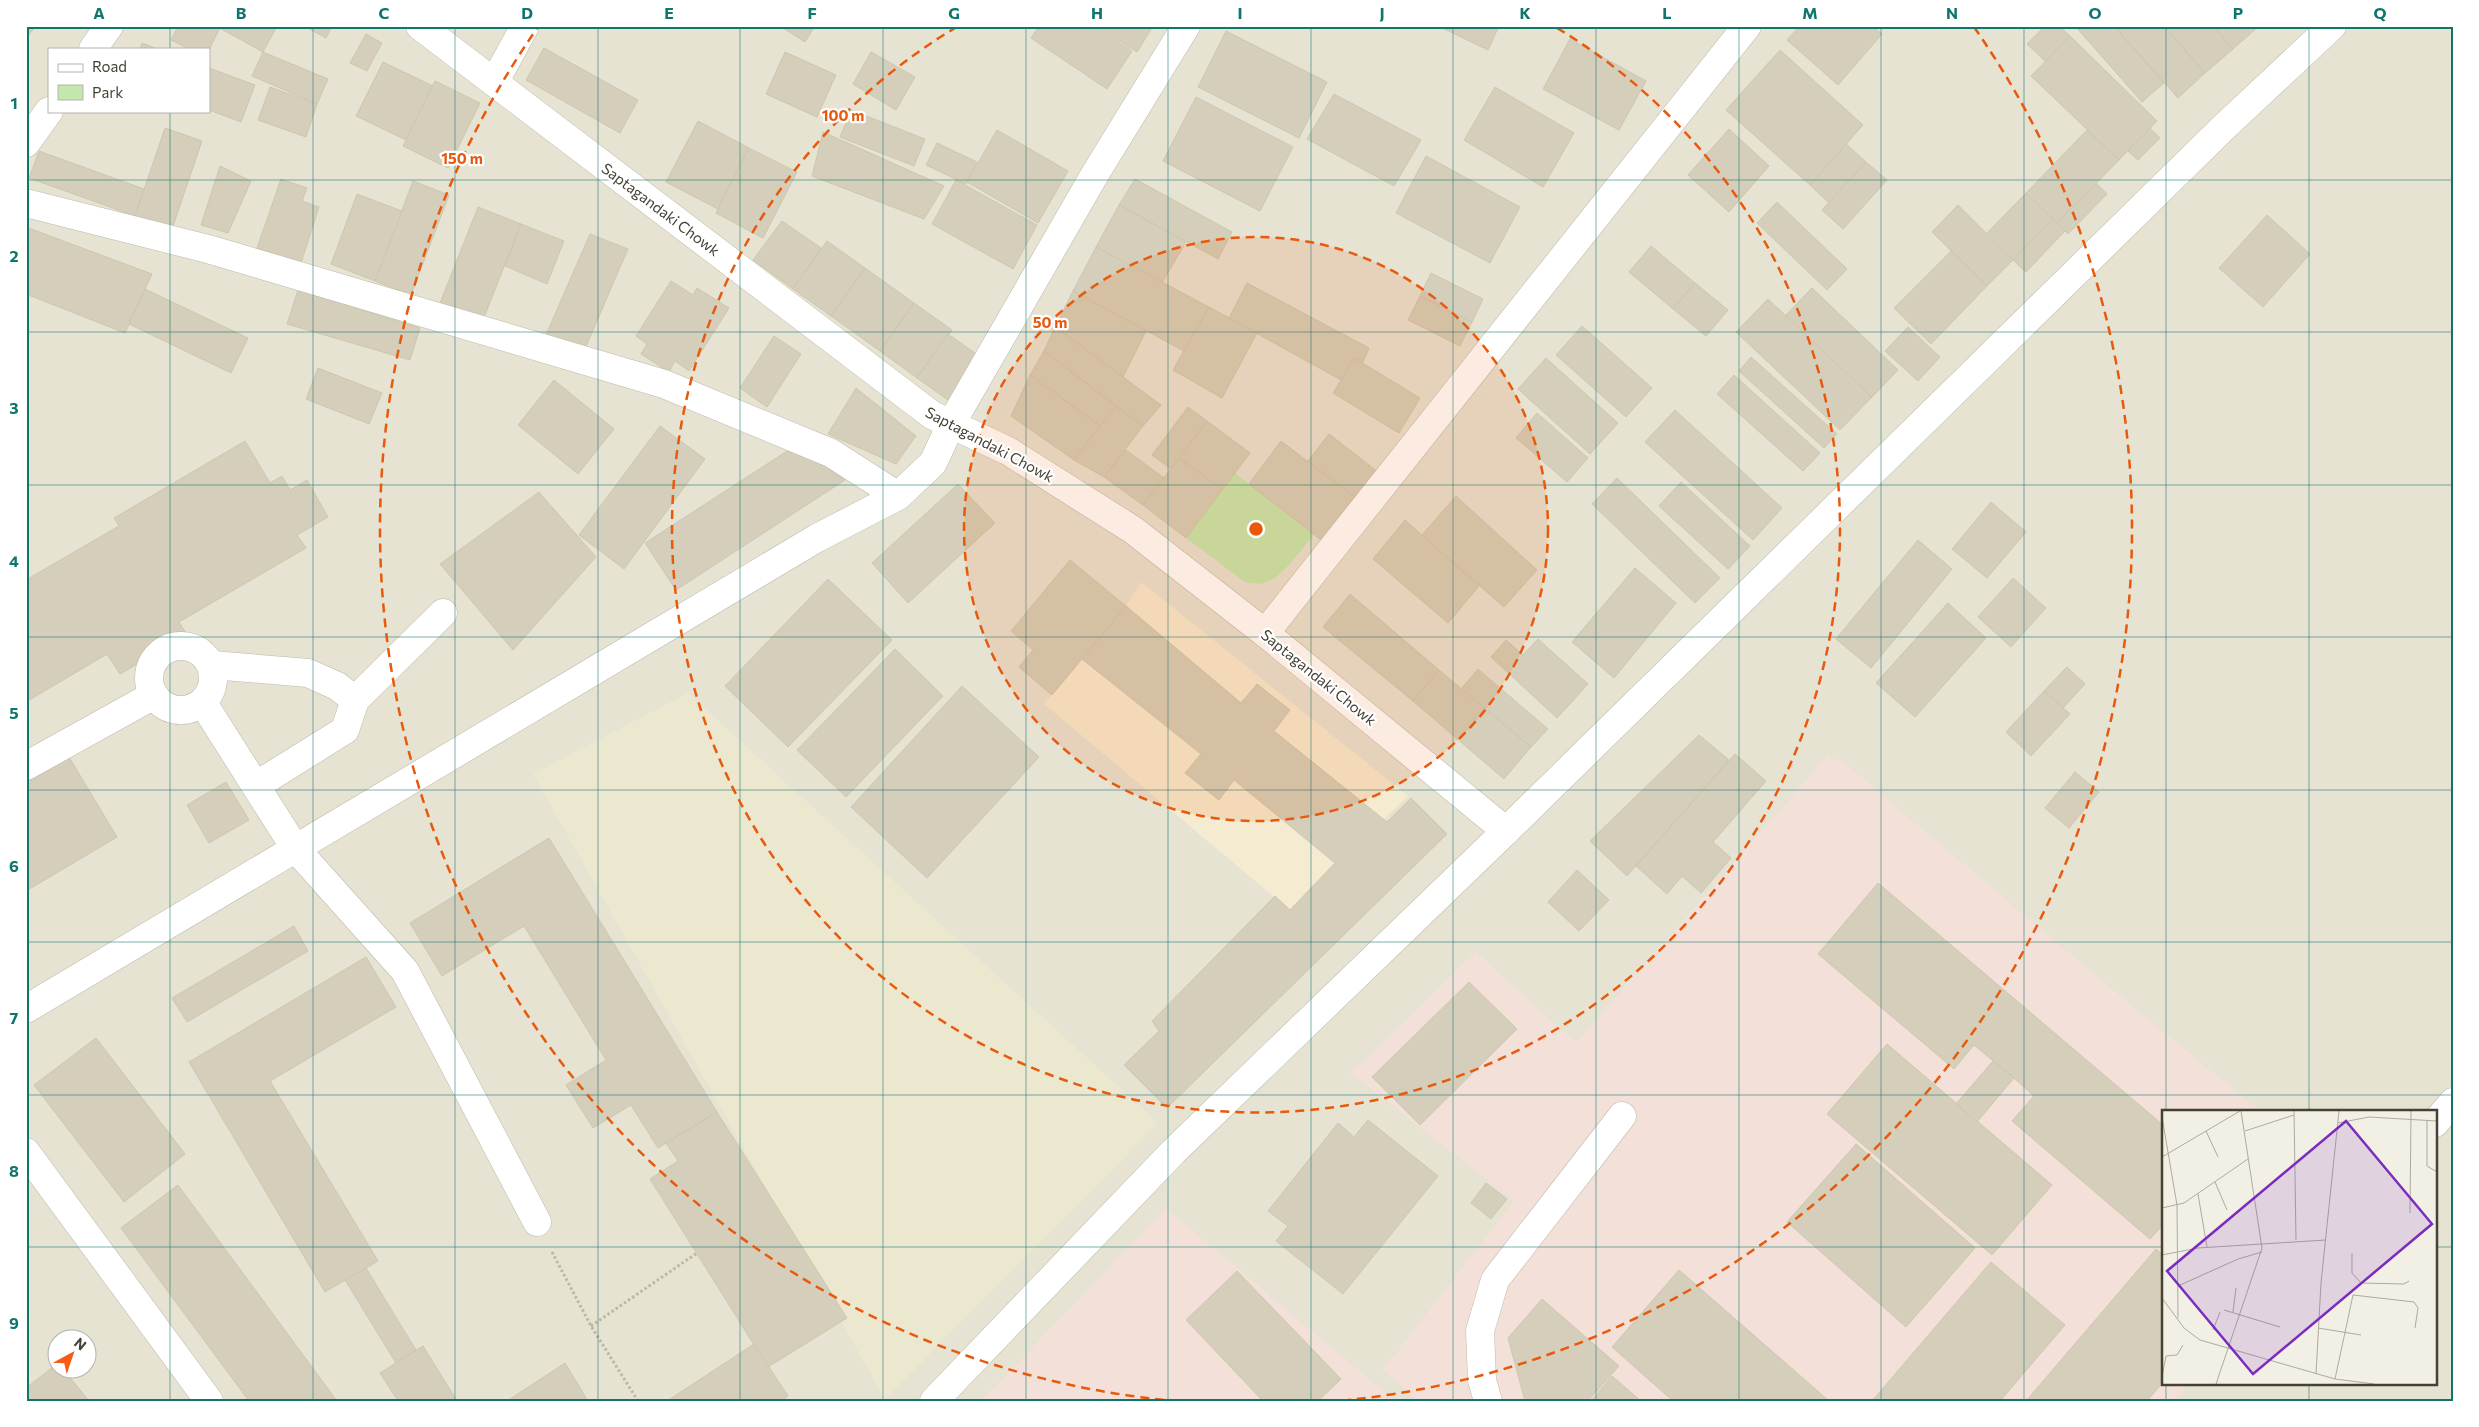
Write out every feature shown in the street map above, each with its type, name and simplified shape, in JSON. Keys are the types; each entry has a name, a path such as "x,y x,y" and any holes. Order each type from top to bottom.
{"street":[{"path":"94,48 109,26"},
{"name":"Saptagandaki Chowk","path":"420,26 495,81 932,415 1008,450 1074,490 1133,530 1266,633 1506,831"},
{"path":"495,81 526,26"},
{"path":"26,1009 817,538 898,496 933,463 951,424 1095,174 1186,26"},
{"path":"1266,633 1747,26"},
{"path":"934,1401 1174,1151 1506,831 2224,127 2332,26"},
{"path":"26,143 48,112"},
{"path":"26,203 208,249 664,384 831,453 898,496"},
{"path":"257,785 345,730 355,700 444,613"},
{"path":"188,646 206,656 212,665 213,686 202,703 194,708 175,710 166,707 154,695 149,682 149,672 153,662 168,648 188,646"},
{"path":"212,665 308,673 337,686 355,700"},
{"path":"26,766 154,695"},
{"path":"202,703 257,785 295,848 405,971 537,1222"},
{"path":"2436,1122 2453,1102"},
{"path":"1488,1401 1482,1380 1480,1331 1495,1280 1622,1116"},
{"path":"26,1152 209,1401"}],"path":[{"path":"537,1222 591,1326 638,1401"},
{"path":"591,1326 697,1253"}],"shaded area":[{"path":"26,26 2453,26 2453,1401 26,1401"},
{"path":"1141,582 1408,796 1290,910 1044,704 1126,606"},
{"path":"688,693 1158,1123 885,1399 533,774"},
{"path":"1828,755 1850,768 2145,1017 2260,1110 2162,1110 2162,1384 2188,1384 2174,1401 1419,1401 1383,1370 1514,1201 1351,1073 1476,952 1576,1043"},
{"path":"1166,1208 1395,1401 981,1401"}],"green space":[{"path":"1235,473 1314,535 1288,566 1274,579 1260,584 1245,582 1186,538"}],"building":[{"path":"26,26 36,26 26,38"},
{"path":"178,26 216,26 220,28 210,48 187,48 171,40"},
{"path":"216,26 273,26 276,28 263,52"},
{"path":"304,26 332,26 326,38"},
{"path":"780,26 815,26 805,42"},
{"path":"1039,26 1095,26 1132,51 1107,89 1031,38"},
{"path":"1097,26 1153,26 1137,52"},
{"path":"1438,26 1499,26 1488,50"},
{"path":"1800,26 1872,26 1882,34 1838,85 1787,40"},
{"path":"2045,26 2059,26 2070,36 2045,61 2027,44"},
{"path":"2075,26 2114,26 2164,83 2142,102"},
{"path":"2114,26 2164,26 2205,73 2178,98"},
{"path":"2164,26 2213,26 2233,49 2205,73"},
{"path":"2213,26 2259,26 2233,49"},
{"path":"1226,31 1327,82 1299,138 1198,87"},
{"path":"366,34 382,43 367,71 350,63"},
{"path":"2070,36 2157,121 2119,160 2031,76"},
{"path":"1570,39 1646,81 1619,130 1543,89"},
{"path":"142,43 154,48 140,48"},
{"path":"544,48 638,100 620,133 526,80"},
{"path":"1780,50 1863,125 1810,185 1726,110"},
{"path":"263,52 328,79 317,104 252,76"},
{"path":"785,52 836,75 817,117 766,94"},
{"path":"871,52 915,77 896,110 853,84"},
{"path":"383,62 433,86 406,140 356,116"},
{"path":"210,68 255,85 241,122 210,110"},
{"path":"435,81 480,103 448,168 403,146"},
{"path":"270,87 317,104 306,137 258,120"},
{"path":"1495,87 1574,133 1543,187 1464,140"},
{"path":"1334,94 1421,140 1394,186 1307,139"},
{"path":"1196,97 1293,147 1260,211 1163,161"},
{"path":"851,110 925,139 914,166 840,137"},
{"path":"698,121 749,148 718,209 666,182"},
{"path":"165,128 202,141 172,229 135,216"},
{"path":"2150,128 2160,138 2138,160 2128,151"},
{"path":"1729,129 1769,166 1729,212 1688,175"},
{"path":"997,130 1068,171 1038,223 967,182"},
{"path":"2087,130 2119,160 2057,223 2026,193"},
{"path":"823,132 944,186 924,219 812,176"},
{"path":"937,143 977,162 966,184 926,165"},
{"path":"1846,144 1866,162 1829,203 1810,185"},
{"path":"749,148 797,172 763,238 716,213"},
{"path":"39,151 144,189 135,216 29,178"},
{"path":"1426,156 1520,207 1490,263 1396,213"},
{"path":"1866,162 1887,180 1843,229 1822,210"},
{"path":"220,166 251,181 228,233 201,225"},
{"path":"281,179 307,188 302,201 319,207 301,263 257,248"},
{"path":"1135,179 1232,232 1218,259 1119,205"},
{"path":"956,180 1037,225 1013,269 932,224"},
{"path":"413,181 449,195 411,295 375,281"},
{"path":"2096,183 2107,194 2068,234 2057,223"},
{"path":"2026,193 2053,219 2013,260 1986,234"},
{"path":"357,194 402,211 375,281 331,264"},
{"path":"1777,202 1847,269 1827,290 1757,223"},
{"path":"1119,205 1186,242 1162,283 1096,247"},
{"path":"1958,205 2013,260 1987,286 1932,232"},
{"path":"478,207 521,224 483,320 440,303"},
{"path":"2267,215 2310,254 2263,307 2219,268"},
{"path":"2053,219 2065,231 2026,272 2013,260"},
{"path":"782,221 821,248 793,289 753,260"},
{"path":"521,224 564,241 547,284 505,266"},
{"path":"26,227 152,274 125,333 26,294"},
{"path":"590,234 628,249 584,351 545,337"},
{"path":"827,241 865,268 831,316 793,289"},
{"path":"1651,246 1695,283 1673,309 1629,272"},
{"path":"1096,247 1209,307 1184,351 1073,291"},
{"path":"1951,251 1987,286 1931,344 1894,308"},
{"path":"865,268 914,303 880,351 831,316"},
{"path":"1431,273 1483,299 1472,322 1420,296"},
{"path":"671,281 693,295 697,288 729,308 689,371 675,361 669,372 641,354 647,344 636,336"},
{"path":"1247,283 1369,348 1362,364 1354,358 1341,380 1229,318"},
{"path":"1695,283 1728,310 1706,336 1673,309"},
{"path":"1812,288 1898,370 1872,397 1785,316"},
{"path":"145,289 248,338 231,373 129,324"},
{"path":"298,290 420,328 410,360 287,324"},
{"path":"1073,291 1146,331 1123,377 1055,327"},
{"path":"1420,296 1472,322 1460,346 1408,320"},
{"path":"1768,299 1872,397 1840,430 1736,332"},
{"path":"914,303 952,330 917,378 880,351"},
{"path":"1209,307 1257,333 1222,398 1173,370"},
{"path":"1582,326 1652,388 1626,417 1556,355"},
{"path":"1055,327 1161,405 1143,426 1044,351"},
{"path":"1908,327 1940,357 1918,381 1885,351"},
{"path":"948,334 982,358 951,402 917,378"},
{"path":"774,336 801,354 767,407 740,388"},
{"path":"1044,351 1116,406 1100,426 1030,375"},
{"path":"1751,357 1837,434 1824,448 1739,371"},
{"path":"1354,358 1420,398 1399,433 1333,393"},
{"path":"1546,358 1618,423 1590,454 1518,389"},
{"path":"318,368 382,393 369,424 306,399"},
{"path":"1030,375 1100,426 1074,460 1011,416"},
{"path":"1734,375 1820,453 1803,471 1717,394"},
{"path":"554,380 614,429 578,474 518,425"},
{"path":"856,388 916,436 896,464 828,434"},
{"path":"1116,406 1143,426 1104,477 1074,460"},
{"path":"1188,407 1207,421 1171,469 1152,455"},
{"path":"1675,410 1782,508 1753,540 1645,442"},
{"path":"1537,413 1588,458 1567,482 1516,438"},
{"path":"1207,421 1250,453 1222,490 1179,458"},
{"path":"660,426 705,459 624,569 579,535"},
{"path":"1329,434 1378,472 1357,499 1308,461"},
{"path":"245,441 270,483 282,476 290,490 307,480 328,517 297,535 306,548 179,622 187,635 120,674 107,654 26,702 26,580 119,526 114,518"},
{"path":"1281,441 1357,499 1321,540 1249,484"},
{"path":"795,446 845,480 676,590 645,543"},
{"path":"1126,450 1164,478 1143,505 1104,477"},
{"path":"1179,458 1222,490 1186,538 1143,505"},
{"path":"1617,478 1720,578 1695,603 1592,504"},
{"path":"1681,482 1750,546 1728,569 1659,506"},
{"path":"958,484 995,523 908,603 872,563"},
{"path":"539,492 596,557 513,650 440,564"},
{"path":"1456,496 1537,570 1504,607 1422,535"},
{"path":"1991,502 2026,532 1987,578 1952,549"},
{"path":"1405,520 1479,586 1448,623 1373,559"},
{"path":"1918,540 1952,569 1871,668 1836,639"},
{"path":"1070,560 1126,606 1052,695 1019,667 1033,650 1011,631"},
{"path":"1635,568 1676,603 1614,678 1572,642"},
{"path":"2013,578 2046,608 2011,647 1978,617"},
{"path":"828,579 892,640 788,747 725,686"},
{"path":"1350,594 1439,670 1413,701 1323,627"},
{"path":"1948,603 1986,638 1915,717 1876,683"},
{"path":"1126,606 1241,703 1257,684 1290,710 1274,731 1387,822 1411,798 1447,834 1167,1108 1124,1065 1159,1031 1152,1021 1275,896 1290,910 1335,863 1234,780 1219,800 1185,773 1201,754 1082,659"},
{"path":"1538,639 1588,684 1557,718 1491,657 1506,640 1523,655"},
{"path":"895,649 943,696 846,797 797,750"},
{"path":"2067,667 2085,684 2063,708 2044,691"},
{"path":"1478,669 1548,729 1531,747 1461,689"},
{"path":"1439,670 1531,747 1504,779 1413,701"},
{"path":"962,686 1039,757 927,878 851,807"},
{"path":"2044,691 2070,714 2031,756 2006,732"},
{"path":"1699,735 1729,760 1627,876 1590,841"},
{"path":"1735,754 1766,781 1713,842 1731,858 1701,893 1682,876 1667,894 1636,866"},
{"path":"69,757 117,837 26,891 26,783"},
{"path":"2075,772 2099,792 2069,828 2045,808"},
{"path":"226,782 249,820 209,843 187,805"},
{"path":"549,838 717,1112 658,1148 631,1105 593,1128 566,1085 606,1060 524,926 442,976 410,923"},
{"path":"1577,870 1609,900 1579,931 1548,902"},
{"path":"1878,883 2162,1124 2162,1226 2150,1239 2012,1121 2034,1096 1974,1045 1954,1069 1818,954"},
{"path":"294,926 308,951 187,1022 172,998"},
{"path":"366,957 396,1007 270,1081 378,1261 325,1292 189,1062"},
{"path":"1469,982 1517,1029 1420,1125 1372,1077"},
{"path":"96,1038 185,1154 124,1202 34,1085"},
{"path":"1887,1044 2052,1185 1992,1255 1827,1114"},
{"path":"1993,1061 2014,1078 1977,1122 1956,1104"},
{"path":"717,1112 847,1318 768,1367 650,1179 678,1161 666,1143"},
{"path":"1368,1120 1438,1176 1343,1294 1276,1241 1288,1226 1268,1211 1338,1123 1354,1137"},
{"path":"1856,1144 1975,1248 1906,1327 1787,1222"},
{"path":"1486,1183 1507,1199 1491,1219 1471,1203"},
{"path":"178,1185 337,1401 249,1401 121,1228"},
{"path":"2156,1249 2162,1254 2162,1383 2147,1401 2026,1401"},
{"path":"1991,1262 2065,1325 2000,1401 1872,1401"},
{"path":"366,1268 416,1350 396,1363 345,1280"},
{"path":"1679,1270 1828,1400 1673,1401 1612,1347"},
{"path":"1237,1271 1341,1379 1318,1401 1263,1401 1186,1320"},
{"path":"1542,1299 1619,1366 1588,1401 1525,1401 1508,1338"},
{"path":"754,1344 788,1396 781,1401 667,1401"},
{"path":"423,1346 457,1401 398,1401 380,1373"},
{"path":"565,1363 588,1401 507,1401"},
{"path":"48,1371 48,1380 72,1380 89,1401 26,1401 26,1388"},
{"path":"1612,1376 1641,1401 1591,1401"}]}
